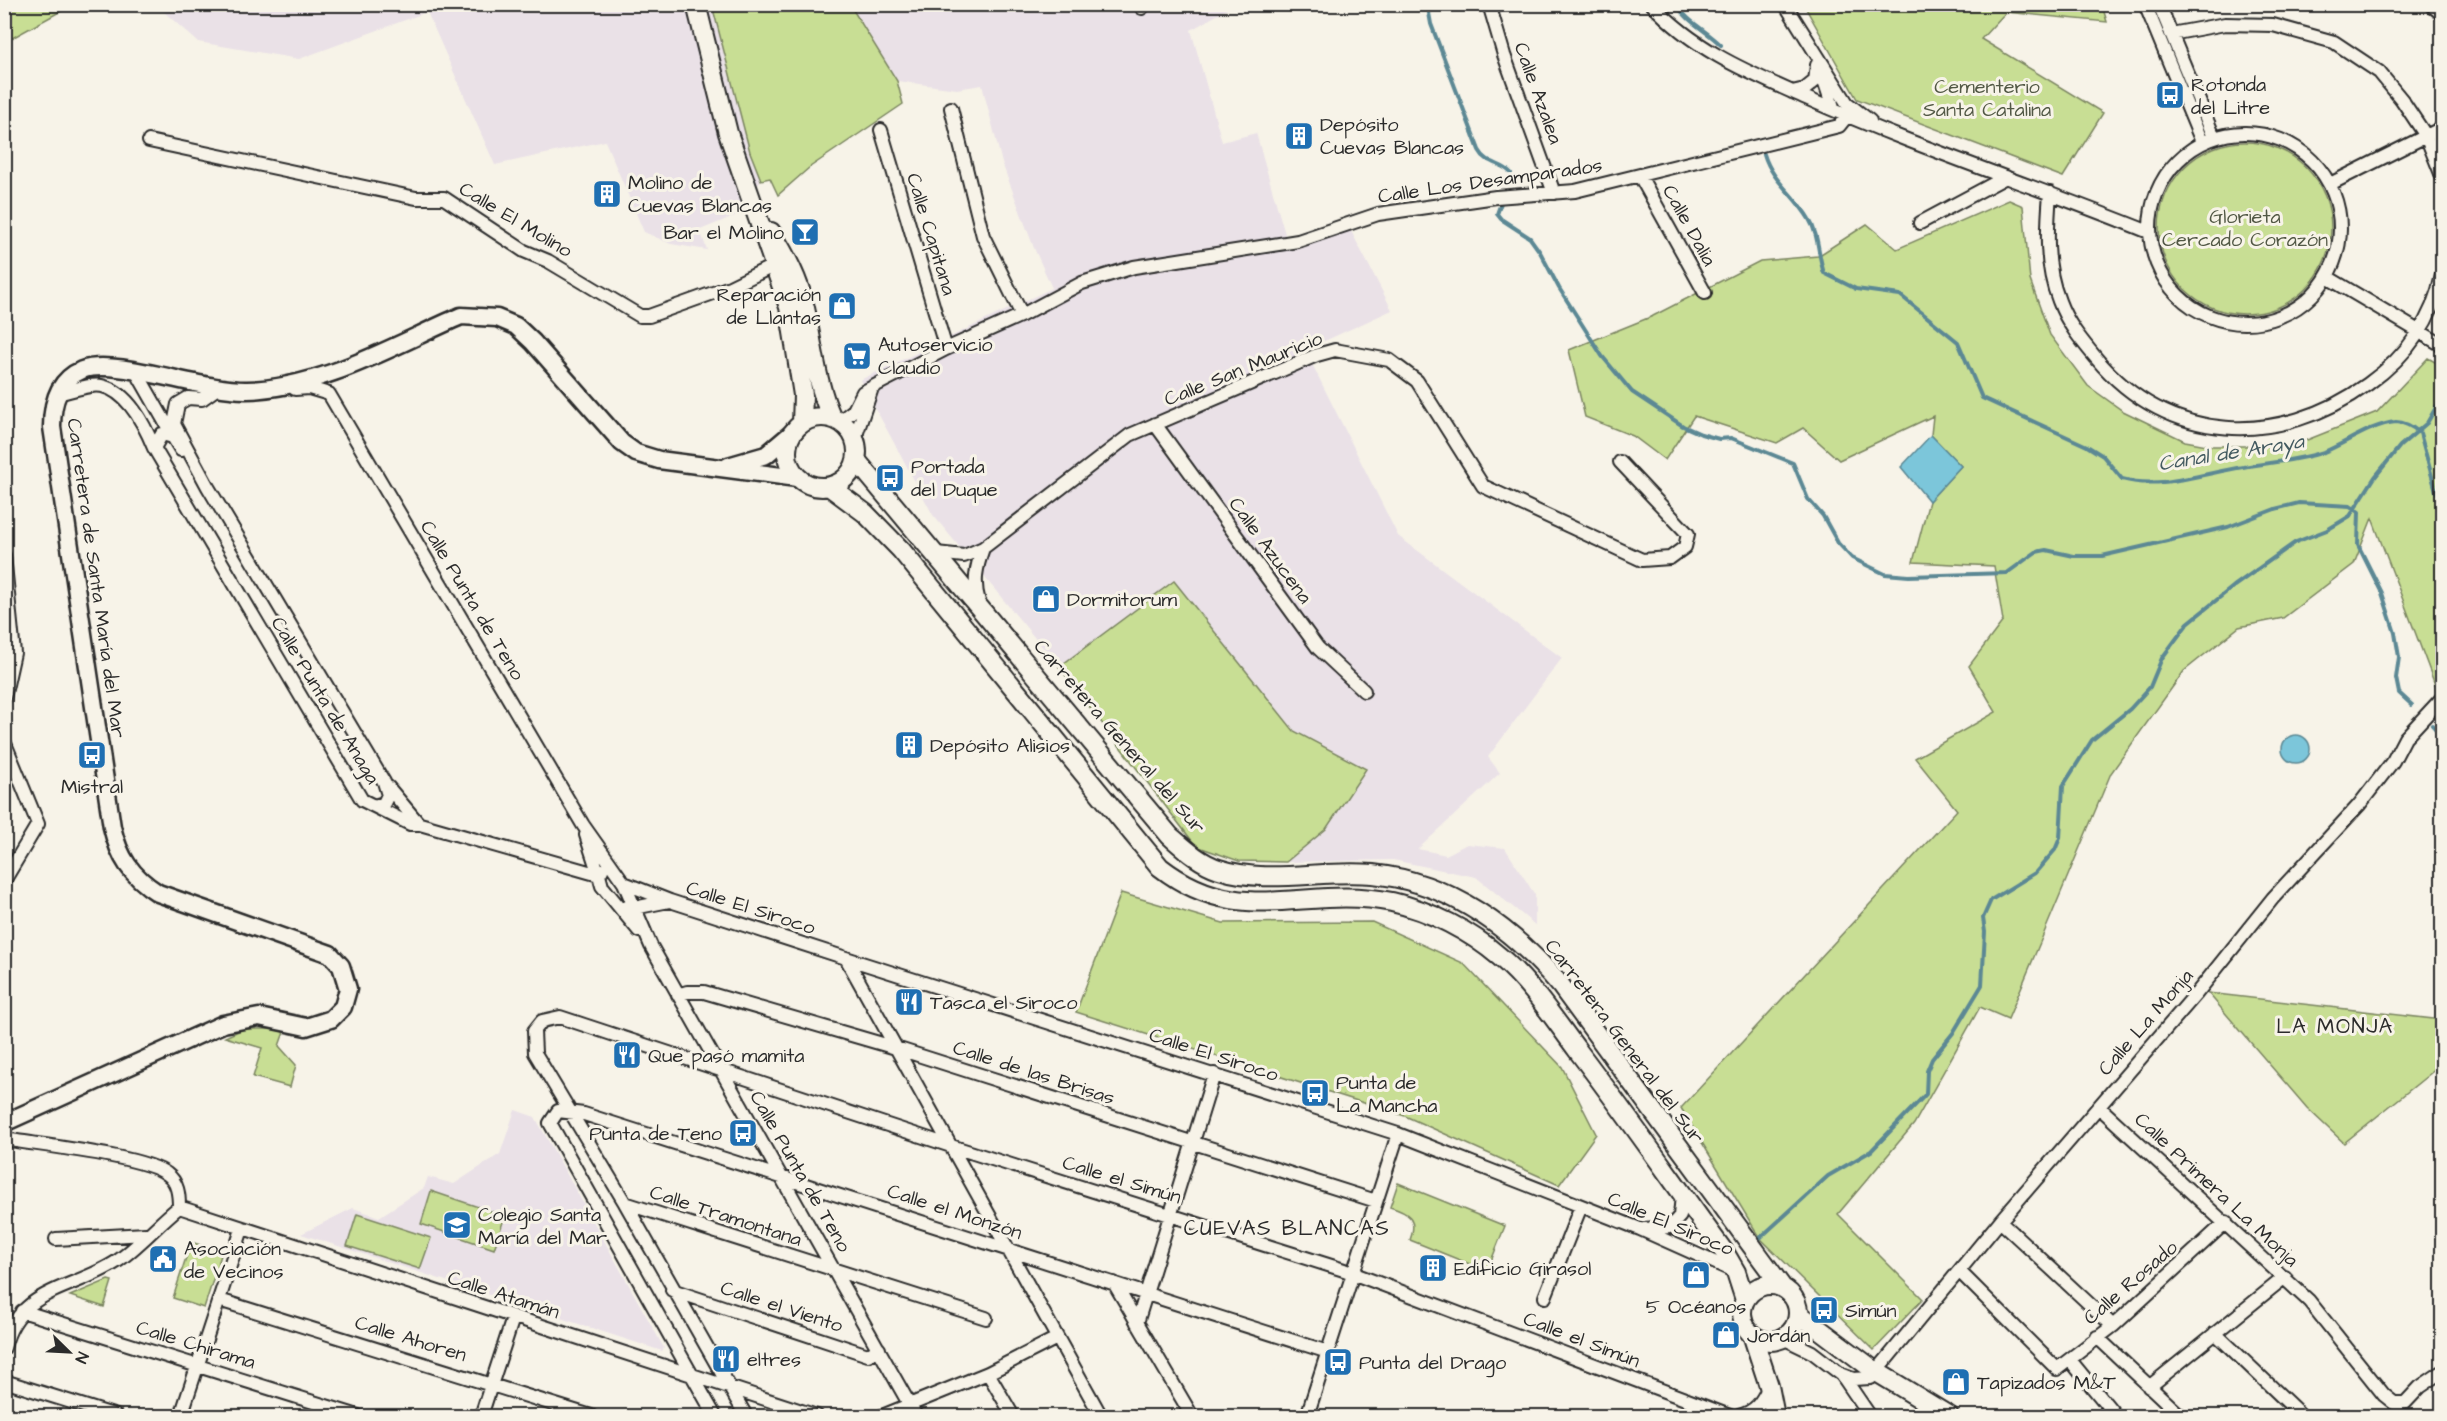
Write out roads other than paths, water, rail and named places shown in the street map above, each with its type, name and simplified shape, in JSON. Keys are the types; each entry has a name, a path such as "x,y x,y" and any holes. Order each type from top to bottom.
{"main road":[{"path":"696,4 728,133 756,207 789,307 803,395 797,428 787,451 791,470 797,478 811,486 830,487 844,480 857,461 855,438 836,419 821,392 805,306 795,275 756,207"},
{"name":"Carretera de Santa María del Mar","path":"4,1123 223,1024 259,1017 306,1028 319,1025 338,1013 348,989 341,966 330,954 158,893 136,877 121,857 112,827 52,427 52,410 57,394 67,379 93,367 115,367 216,389 247,390 283,387 348,365 461,316 497,318 516,326 533,342 622,442 636,453 659,460 724,466 797,478"},
{"path":"797,428 816,417 836,419"},
{"name":"Carretera de Santa María del Mar","path":"724,466 766,455 797,428"},
{"name":"Carretera General del Sur","path":"857,461 1170,836 1195,857 1218,869 1255,877 1324,872 1386,876 1419,884 1463,902 1501,925 1533,953 1561,986 1782,1287"},
{"path":"830,487 865,513 901,550 1160,867 1180,882 1197,890 1242,902 1344,897 1391,902 1426,913 1469,934 1500,957 1524,980 1625,1113 1736,1272 1745,1300 1744,1322 1752,1334 1769,1386 1775,1416"},
{"path":"1745,1300 1757,1288 1765,1285 1782,1287 1795,1298 1799,1314 1794,1328 1783,1338 1770,1341 1752,1334"},
{"path":"1799,1314 1875,1371 1949,1416"}],"street":[{"name":"Calle Azalea","path":"1489,4 1504,55 1554,193"},
{"path":"1653,4 1668,21 1695,43 1734,65 1792,92 1847,116 2149,232"},
{"path":"1785,4 1816,58 1847,103 1881,129"},
{"path":"2145,4 2202,142"},
{"path":"2159,4 2214,137"},
{"path":"2430,4 2442,14"},
{"path":"2171,34 2225,24 2273,25 2334,42 2379,72 2426,136 2442,176"},
{"path":"1792,92 1805,89 1815,81 1816,58"},
{"path":"1816,58 1834,110"},
{"path":"951,108 984,236 1022,315"},
{"name":"Calle Los Desamparados","path":"836,419 854,410 863,392 946,349 1022,315 1082,283 1134,267 1298,241 1378,214 1496,197 1575,191 1839,126 1847,116"},
{"path":"2330,184 2442,128"},
{"name":"Calle Capitana","path":"881,130 946,349"},
{"path":"2238,132 2265,134 2285,141 2313,160 2330,184 2339,214 2339,246 2327,277 2306,302 2281,316 2253,324 2226,322 2200,313 2182,301 2169,287 2155,262 2149,232 2151,207 2162,181 2179,158 2202,142 2214,137 2238,132"},
{"name":"Calle El Molino","path":"149,141 416,198 444,198 524,251 548,261 640,316 650,316 730,287 775,265"},
{"name":"Calle Dalia","path":"1640,176 1705,293"},
{"path":"1920,223 2006,177"},
{"path":"2050,193 2047,239 2051,274 2059,301 2073,332 2115,381 2160,412 2218,429 2259,428 2289,423 2341,404 2382,375 2421,332 2438,296 2442,274"},
{"path":"2327,277 2442,345"},
{"name":"Calle San Mauricio","path":"936,553 964,556 983,548 1130,435 1317,355 1335,350 1389,360 1417,381 1483,486 1642,560 1671,558 1685,548 1688,534 1620,462"},
{"path":"283,387 300,390 309,388 329,394 337,376 348,365"},
{"path":"137,373 177,437"},
{"name":"Calle Punta de Anaga","path":"57,394 101,385 117,392 143,423 154,448 348,780 362,800 374,806 384,803 388,795 384,782 177,437"},
{"path":"855,438 870,400 872,388"},
{"path":"177,437 174,424 178,404 188,398 202,399 216,389"},
{"name":"Calle Punta de Teno","path":"329,394 583,825 624,883 651,946 913,1411"},
{"name":"Calle Azucena","path":"1155,424 1318,648 1364,691"},
{"path":"154,448 162,434 177,437"},
{"path":"980,607 974,588 975,574 983,548"},
{"path":"4,555 14,653 4,698"},
{"name":"Calle La Monja","path":"1875,1371 2000,1221 2196,994 2273,898 2359,805 2393,761 2405,738 2442,700"},
{"path":"4,741 39,824 4,881"},
{"path":"384,782 406,812 420,824"},
{"path":"374,806 410,824 420,824 599,875 603,868 612,864"},
{"name":"Calle Punta de Teno","path":"583,825 599,875 609,894 651,946"},
{"path":"573,867 585,855 589,844"},
{"name":"Calle El Siroco","path":"624,883 670,901 1398,1134 1640,1229 1736,1272"},
{"path":"609,894 629,908 634,908"},
{"name":"Calle El Siroco","path":"634,908 670,901"},
{"path":"846,958 1101,1416"},
{"name":"Calle de las Brisas","path":"678,995 687,992 704,992 896,1048 1376,1201"},
{"name":"Calle el Simún","path":"570,1112 535,1053 534,1032 542,1021 560,1017 951,1146 1353,1273 1730,1416"},
{"path":"1137,1323 1214,1074"},
{"name":"Calle Primera La Monja","path":"2099,1107 2215,1211 2309,1301 2384,1395 2394,1403 2405,1403 2442,1372"},
{"path":"715,1416 688,1373 550,1123 558,1111 570,1112 625,1203 672,1290 746,1416"},
{"name":"Calle el Monzón","path":"570,1112 584,1114 780,1175 1328,1352"},
{"path":"1306,1416 1398,1134"},
{"path":"4,1139 143,1162 168,1174 179,1192 178,1207 117,1262 42,1296 22,1311 7,1334 4,1348"},
{"path":"1640,1229 1670,1227 1680,1216 1682,1195"},
{"name":"Calle Tramontana","path":"625,1203 986,1318"},
{"path":"1545,1297 1581,1206"},
{"name":"Calle Atamán","path":"178,1207 817,1416"},
{"path":"2000,1221 2113,1326"},
{"name":"Calle Rosado","path":"1959,1271 2057,1369 2113,1326 2226,1222"},
{"path":"181,1416 242,1229"},
{"path":"56,1239 147,1234"},
{"path":"2149,1387 2285,1277"},
{"path":"1114,1283 1192,1416"},
{"name":"Calle el Viento","path":"672,1290 868,1355 879,1349"},
{"name":"Calle Ahoren","path":"219,1300 591,1416"},
{"name":"Calle Chirama","path":"22,1311 198,1364 358,1416"},
{"path":"481,1416 513,1318"},
{"path":"2215,1333 2302,1416"},
{"path":"2097,1337 2181,1416"},
{"path":"882,1416 913,1411 1057,1338"},
{"path":"1783,1338 1812,1352 1842,1375 1870,1416"},
{"path":"2070,1360 2116,1416"},
{"path":"1842,1375 1865,1380 1871,1378 1875,1371"},
{"path":"988,1373 1013,1416"},
{"path":"4,1381 116,1416"},
{"path":"1739,1416 1753,1412 1762,1402 1769,1386"}],"water":[{"path":"1931,435 1961,466 1929,501 1901,467"},
{"path":"2296,735 2306,739 2310,749 2306,759 2296,763 2286,759 2282,749 2286,739"}],"waterway":[{"path":"1434,4 1429,13 1431,24 1479,150 1490,161 1511,173"},
{"name":"Canal de Araya","path":"1676,4 1686,16 1721,45"},
{"name":"Canal de Araya","path":"1764,154 1772,172 1803,210 1812,225 1824,273 1856,289 1900,295 1958,342 1982,398 2087,446 2103,456 2122,479 2137,482 2167,482 2304,457 2324,452 2378,426 2399,422 2409,425 2420,433 2436,491 2442,502"},
{"path":"1502,200 1497,214 1530,238 1602,356 1632,392 1683,426 1701,434 1719,439 1731,438 1793,463 1808,499 1823,516 1838,543 1852,558 1885,574 1909,576 2007,573 2036,552 2046,550 2074,556 2102,556 2228,527 2275,509 2299,503 2350,506 2359,512 2358,545 2382,593 2395,633 2399,657 2396,678 2399,693 2412,705"},
{"path":"1760,1238 1828,1176 1871,1151 1926,1094 1927,1071 1932,1059 1953,1033 1982,985 1985,932 1983,918 1991,900 2035,873 2055,850 2060,838 2063,786 2092,740 2130,709 2150,687 2162,658 2188,623 2234,586 2296,542 2327,530 2350,516 2375,477 2400,446 2427,423 2442,397"},
{"path":"2432,725 2442,736"}],"place":[{"name":"Rotonda del Litre","path":"2170,95"},
{"name":"Depósito Cuevas Blancas","path":"1299,136"},
{"name":"Molino de Cuevas Blancas","path":"607,194"},
{"name":"Bar el Molino","path":"805,232"},
{"name":"Reparación de Llantas","path":"842,306"},
{"name":"Autoservicio Claudio","path":"857,356"},
{"name":"Portada del Duque","path":"890,478"},
{"name":"Dormitorum","path":"1046,599"},
{"name":"Depósito Alisios","path":"909,745"},
{"name":"Mistral","path":"92,755"},
{"name":"Tasca el Siroco","path":"909,1002"},
{"name":"Que pasó mamita","path":"627,1055"},
{"name":"Punta de La Mancha","path":"1315,1093"},
{"name":"Punta de Teno","path":"743,1133"},
{"name":"Colegio Santa María del Mar","path":"457,1225"},
{"name":"Asociación de Vecinos","path":"163,1259"},
{"name":"Edificio Girasol","path":"1433,1268"},
{"name":"5 Océanos","path":"1696,1275"},
{"name":"Simún","path":"1824,1310"},
{"name":"Jordán","path":"1726,1335"},
{"name":"eltres","path":"726,1359"},
{"name":"Punta del Drago","path":"1338,1362"},
{"name":"Tapizados M&T","path":"1956,1382"}],"district":[{"name":"LA MONJA","path":"2335,1026"},
{"name":"CUEVAS BLANCAS","path":"1287,1228"}],"park label":[{"name":"Cementerio Santa Catalina","path":"1987,98"},
{"name":"Glorieta Cercado Corazón","path":"2245,228"}]}
